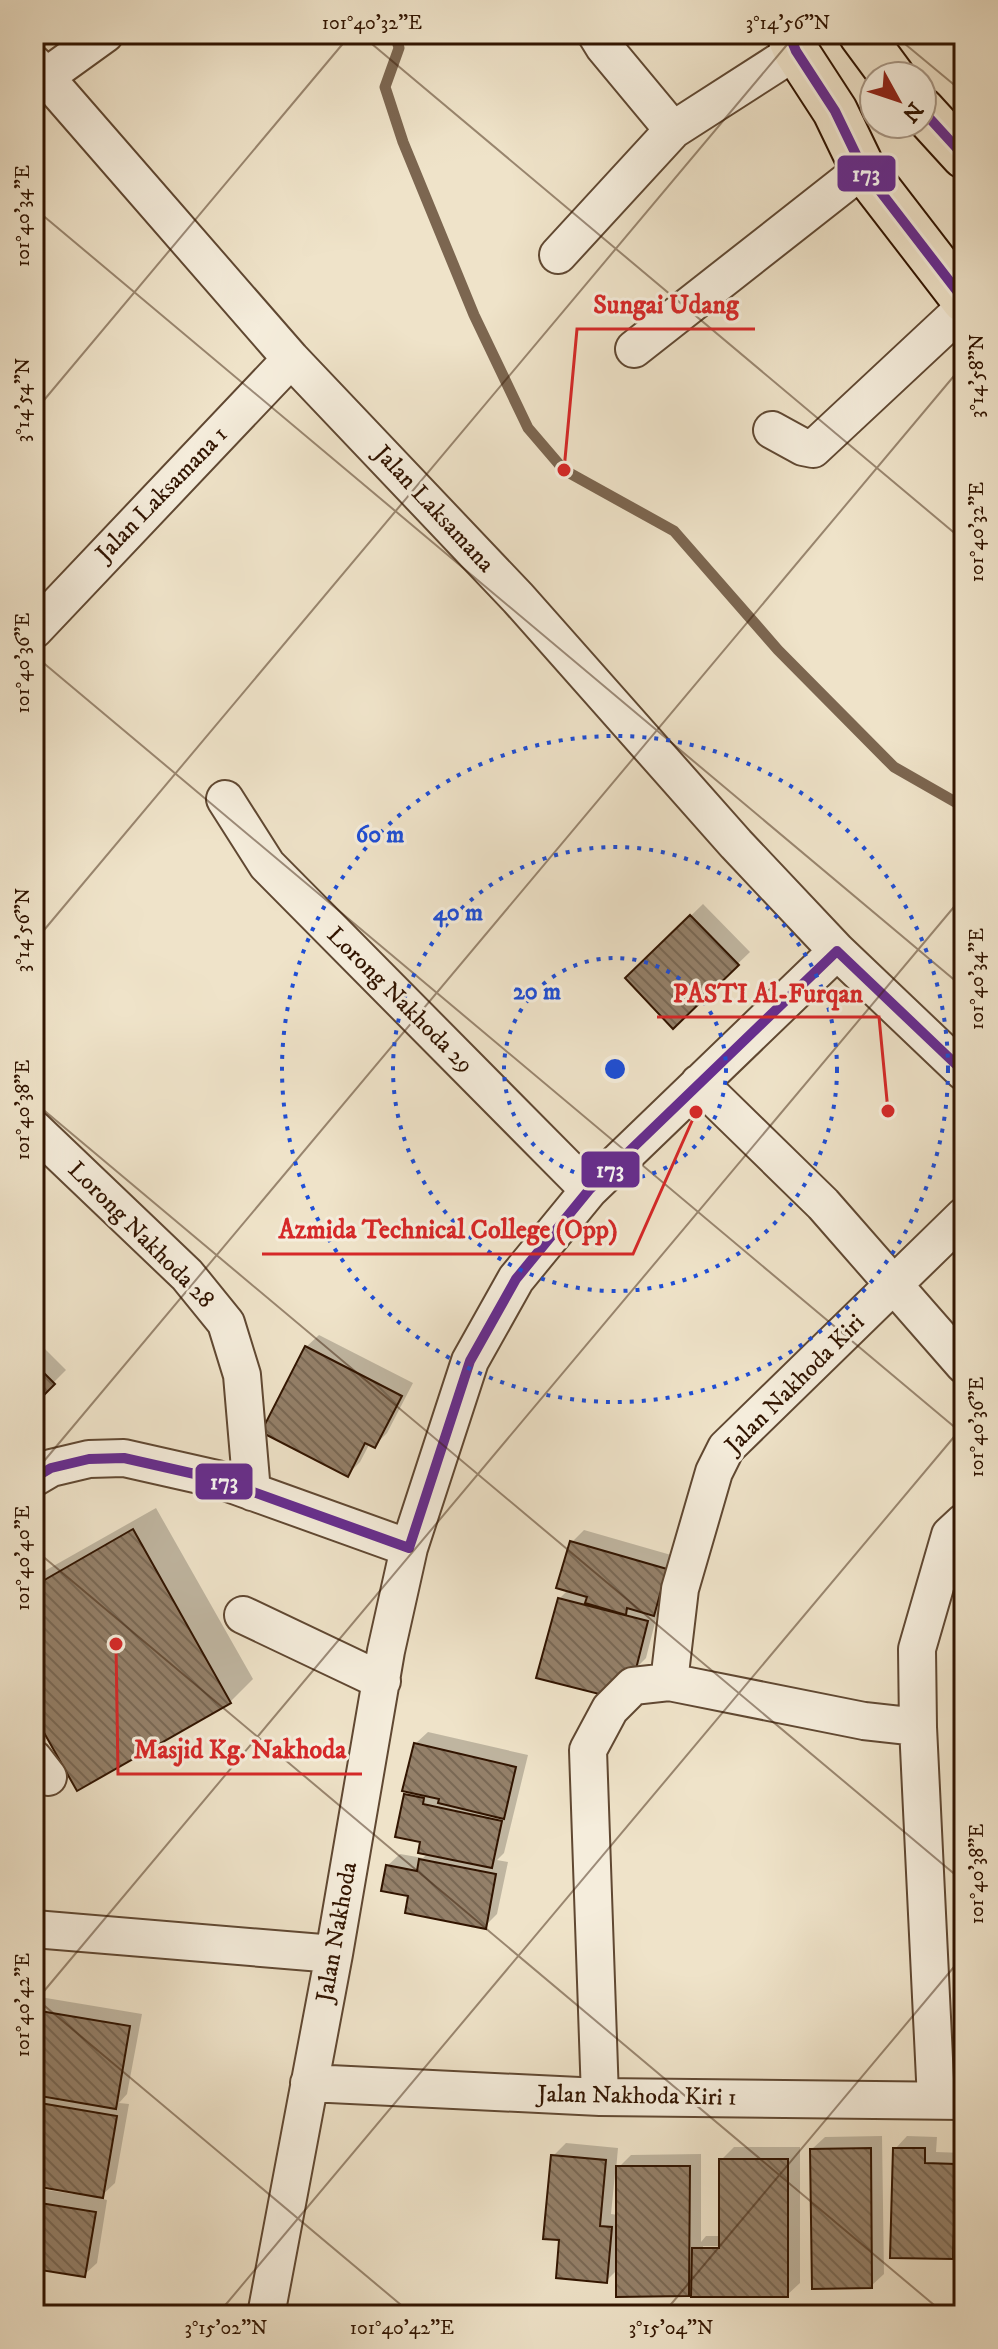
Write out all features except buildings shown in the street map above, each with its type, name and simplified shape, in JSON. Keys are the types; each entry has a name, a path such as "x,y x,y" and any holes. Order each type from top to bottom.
{"main road":[{"path":"861,34 880,60"},
{"path":"792,42 835,111 863,169 964,300"},
{"path":"938,128 964,156"}],"street":[{"path":"39,71 105,34"},
{"path":"596,34 673,130"},
{"path":"558,255 673,130 792,42"},
{"name":"Jalan Laksamana","path":"39,71 291,359 518,598 736,844 837,951"},
{"path":"634,349 863,169"},
{"path":"772,430 813,449 964,308"},
{"name":"Jalan Laksamana 1","path":"40,612 291,359"},
{"name":"Lorong Nakhoda 29","path":"225,799 267,865 589,1190"},
{"path":"837,951 964,1072"},
{"name":"Jalan Nakhoda","path":"266,2315 334,1954 386,1651 409,1548 470,1361 516,1279 589,1190 837,951"},
{"path":"699,1083 823,1204 964,1365"},
{"name":"Lorong Nakhoda 28","path":"34,1129 187,1275 226,1323 242,1375 252,1492"},
{"name":"Jalan Nakhoda Kiri","path":"669,1682 680,1589 714,1472 726,1448 964,1216"},
{"path":"34,1478 51,1468 89,1459 124,1458 217,1479 409,1548"},
{"path":"950,2100 918,1727 917,1649 950,1535 964,1522"},
{"path":"243,1615 382,1681"},
{"path":"600,2097 588,1750 610,1709 633,1686 669,1682 864,1721 918,1727"},
{"path":"34,1929 334,1954"},
{"name":"Jalan Nakhoda Kiri 1","path":"309,2083 600,2097 950,2100"}],"waterway":[{"path":"395,34 399,48 385,87 403,142 474,315 528,428 564,470 674,531 778,650 894,767 964,807"}],"transit line":[{"name":"173","path":"789,34 796,51 835,111 863,169 964,300"},
{"name":"173","path":"938,128 964,156"},
{"name":"173","path":"837,951 964,1072"},
{"name":"173","path":"409,1548 470,1361 516,1279 589,1190 837,951"},
{"name":"173","path":"34,1478 51,1468 89,1459 124,1458 217,1479 409,1548"}],"place":[{"name":"Sungai Udang","path":"564,470"},
{"name":"PASTI Al-Furqan","path":"888,1111"},
{"name":"Azmida Technical College (Opp)","path":"696,1112"},
{"name":"Masjid Kg. Nakhoda","path":"116,1644"}]}
